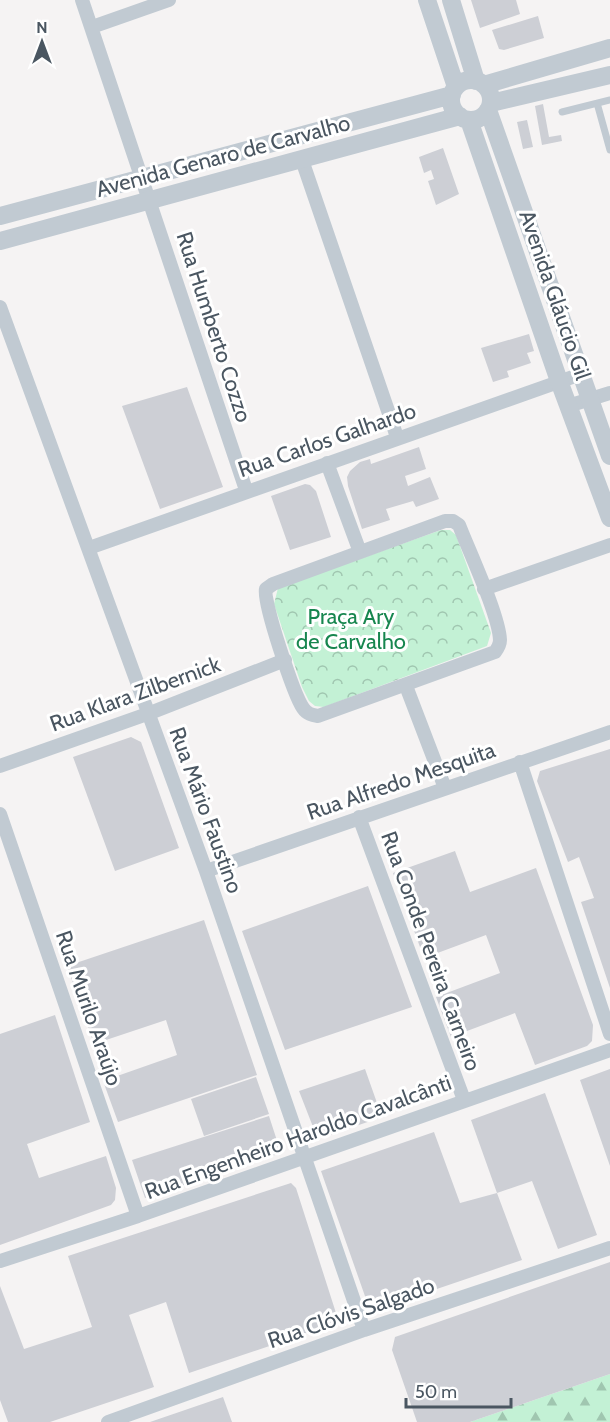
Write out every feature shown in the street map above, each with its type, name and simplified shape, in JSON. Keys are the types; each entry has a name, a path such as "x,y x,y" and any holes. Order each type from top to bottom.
{"street":[{"name":"Rua Humberto Cozzo","path":"82,0 143,176 246,490"},
{"path":"92,27 169,0"},
{"path":"427,0 454,91 452,103 464,118 480,118 489,107 491,96 480,83 451,0"},
{"path":"454,91 465,81 480,83 610,48"},
{"path":"489,107 610,75"},
{"name":"Avenida Genaro de Carvalho","path":"0,216 454,91"},
{"name":"Avenida Gláucio Gil","path":"489,107 610,456"},
{"name":"Avenida Genaro de Carvalho","path":"0,241 464,118"},
{"name":"Avenida Gláucio Gil","path":"464,118 610,518"},
{"path":"302,160 397,437"},
{"name":"Rua Mário Faustino","path":"0,307 150,713 306,1157 364,1330"},
{"name":"Rua Carlos Galhardo","path":"89,548 246,490 581,374"},
{"path":"568,406 610,393"},
{"path":"327,463 360,552"},
{"path":"453,521 459,525 484,589 500,637 499,646 495,652 318,716 309,715 303,708 265,601 266,589 273,584 453,521"},
{"path":"484,589 610,544"},
{"name":"Rua Klara Zilbernick","path":"0,766 150,713 285,660"},
{"path":"406,686 445,788"},
{"name":"Rua Alfredo Mesquita","path":"206,871 610,732"},
{"path":"520,762 610,1034"},
{"name":"Rua Murilo Araújo","path":"0,814 138,1216"},
{"name":"Rua Conde Pereira Carneiro","path":"359,817 464,1100"},
{"name":"Rua Engenheiro Haroldo Cavalcânti","path":"0,1261 138,1216 610,1050"},
{"name":"Rua Clóvis Salgado","path":"108,1422 364,1330 610,1248"}],"lane":[{"path":"562,112 610,100"},
{"path":"597,104 610,150"}],"green space":[{"name":"Praça Ary de Carvalho","path":"441,530 450,530 456,535 491,633 487,646 324,707 315,706 309,701 302,687 274,604 278,588"},
{"path":"610,1374 610,1422 470,1422"}],"building":[{"path":"471,0 516,0 520,14 480,28"},
{"path":"538,16 544,38 504,50 499,49 492,30"},
{"path":"543,104 549,137 561,135 562,141 542,145 535,106"},
{"path":"527,120 533,147 523,149 517,122"},
{"path":"443,148 459,194 436,205 428,181 434,179 431,170 424,173 419,157"},
{"path":"529,334 534,351 527,353 531,363 507,371 509,377 493,382 481,348"},
{"path":"187,387 223,487 160,509 122,406"},
{"path":"419,447 426,469 405,476 408,486 430,477 439,499 416,507 413,501 386,509 390,520 362,529 348,486 347,477 350,471 360,462 370,459 371,464"},
{"path":"305,484 310,485 316,491 331,537 290,550 271,496"},
{"path":"131,737 141,742 179,848 115,871 73,757"},
{"path":"610,749 610,988 581,902 594,898 579,857 568,862 537,781 540,771"},
{"path":"455,851 470,892 536,868 593,1025 592,1041 587,1046 535,1065 515,1013 451,1037 436,997 500,973 486,935 424,958 393,873"},
{"path":"368,886 412,1007 285,1050 242,931"},
{"path":"204,920 257,1075 118,1122 103,1081 177,1055 166,1020 94,1044 67,966"},
{"path":"55,1015 90,1122 27,1144 39,1178 106,1156 116,1188 115,1200 111,1205 0,1245 0,1034"},
{"path":"365,1069 382,1117 327,1136 315,1132 299,1091"},
{"path":"610,1069 610,1166 580,1080"},
{"path":"256,1077 269,1114 204,1136 191,1099"},
{"path":"545,1093 597,1235 558,1249 532,1181 497,1193 471,1120"},
{"path":"269,1116 281,1153 145,1198 132,1160"},
{"path":"434,1132 460,1203 497,1193 522,1260 381,1308 366,1299 321,1171"},
{"path":"291,1183 296,1188 336,1313 335,1321 296,1337 189,1373 166,1302 129,1315 154,1387 50,1422 8,1422 0,1400 0,1286 24,1349 92,1327 68,1256"},
{"path":"610,1262 610,1374 470,1422 417,1422 392,1350 395,1337"},
{"path":"223,1397 232,1422 150,1422"}]}
